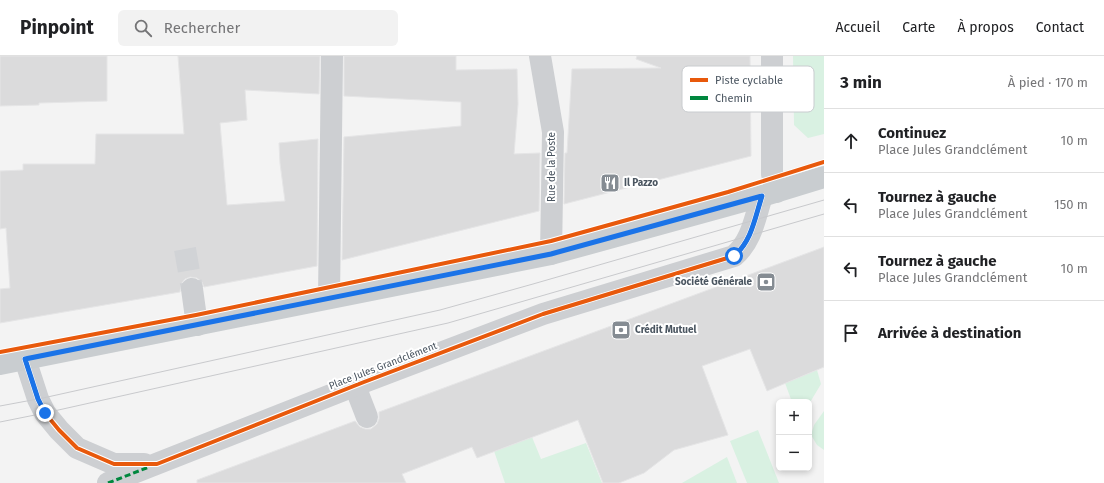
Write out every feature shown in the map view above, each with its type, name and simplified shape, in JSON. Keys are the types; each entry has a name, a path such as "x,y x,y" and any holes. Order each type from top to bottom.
{"main road":[{"path":"0,364 551,254 769,194 824,177"}],"street":[{"path":"329,298 332,56"},
{"name":"Rue de la Poste","path":"540,56 553,132 551,254"},
{"path":"769,194 772,174 772,112"},
{"name":"Place Jules Grandclément","path":"108,483 543,314 734,256 742,250 747,242 769,194"},
{"path":"192,289 197,325"},
{"name":"Place Jules Grandclément","path":"25,359 38,399 45,413 77,448 114,464 158,464"},
{"path":"355,386 367,417"}],"green space":[{"path":"793,56 824,56 824,134 808,138 794,125 794,112 814,112 814,66 793,66"},
{"path":"817,370 821,384 812,399 791,399 785,383"},
{"path":"824,411 824,450 817,445 812,437 814,425"},
{"path":"758,430 779,483 747,483 730,441"},
{"path":"532,437 541,459 586,443 602,483 505,483 494,451"},
{"path":"727,457 737,483 682,483"}],"building":[{"path":"0,56 107,56 107,101 0,106"},
{"path":"178,56 320,56 319,94 245,90 247,120 220,123 227,205 285,201 279,143 318,139 317,266 204,287 202,282 197,278 190,277 185,279 181,284 180,292 0,323 0,289 10,288 6,228 0,229 0,171 23,170 23,164 95,164 96,134 184,134"},
{"path":"344,56 456,56 456,70 517,69 518,104 514,154 540,153 539,211 342,260 344,137 461,126 461,102 344,96"},
{"path":"637,56 750,56 750,66 682,66 682,112 751,112 751,156 564,204 565,153 567,153 572,69 661,68 636,59"},
{"path":"824,247 824,367 767,391 750,349 702,366 728,435 674,450 644,473 619,483 603,483 578,420 477,458 472,447 402,474 406,483 197,483 197,480 355,421 360,427 371,429 377,424 379,412"}],"tunnel":[{"path":"185,249 192,289"}],"tram line":[{"path":"0,406 43,398 440,310 824,200"},
{"path":"0,422 448,323 824,214"}],"marked path":[{"path":"108,483 149,467"}],"cycle path":[{"path":"0,352 196,315 551,241 728,192 824,162"},
{"path":"25,359 38,399 45,413 77,448 114,464 157,464 364,382 543,314 734,256 749,236 762,196"}],"place":[{"name":"Il Pazzo","path":"610,183"},
{"name":"Société Générale","path":"766,282"},
{"name":"Crédit Mutuel","path":"621,330"}],"route":[{"path":"45,413 38,399 25,359 551,254 762,196 747,242 742,250 734,256"}]}
